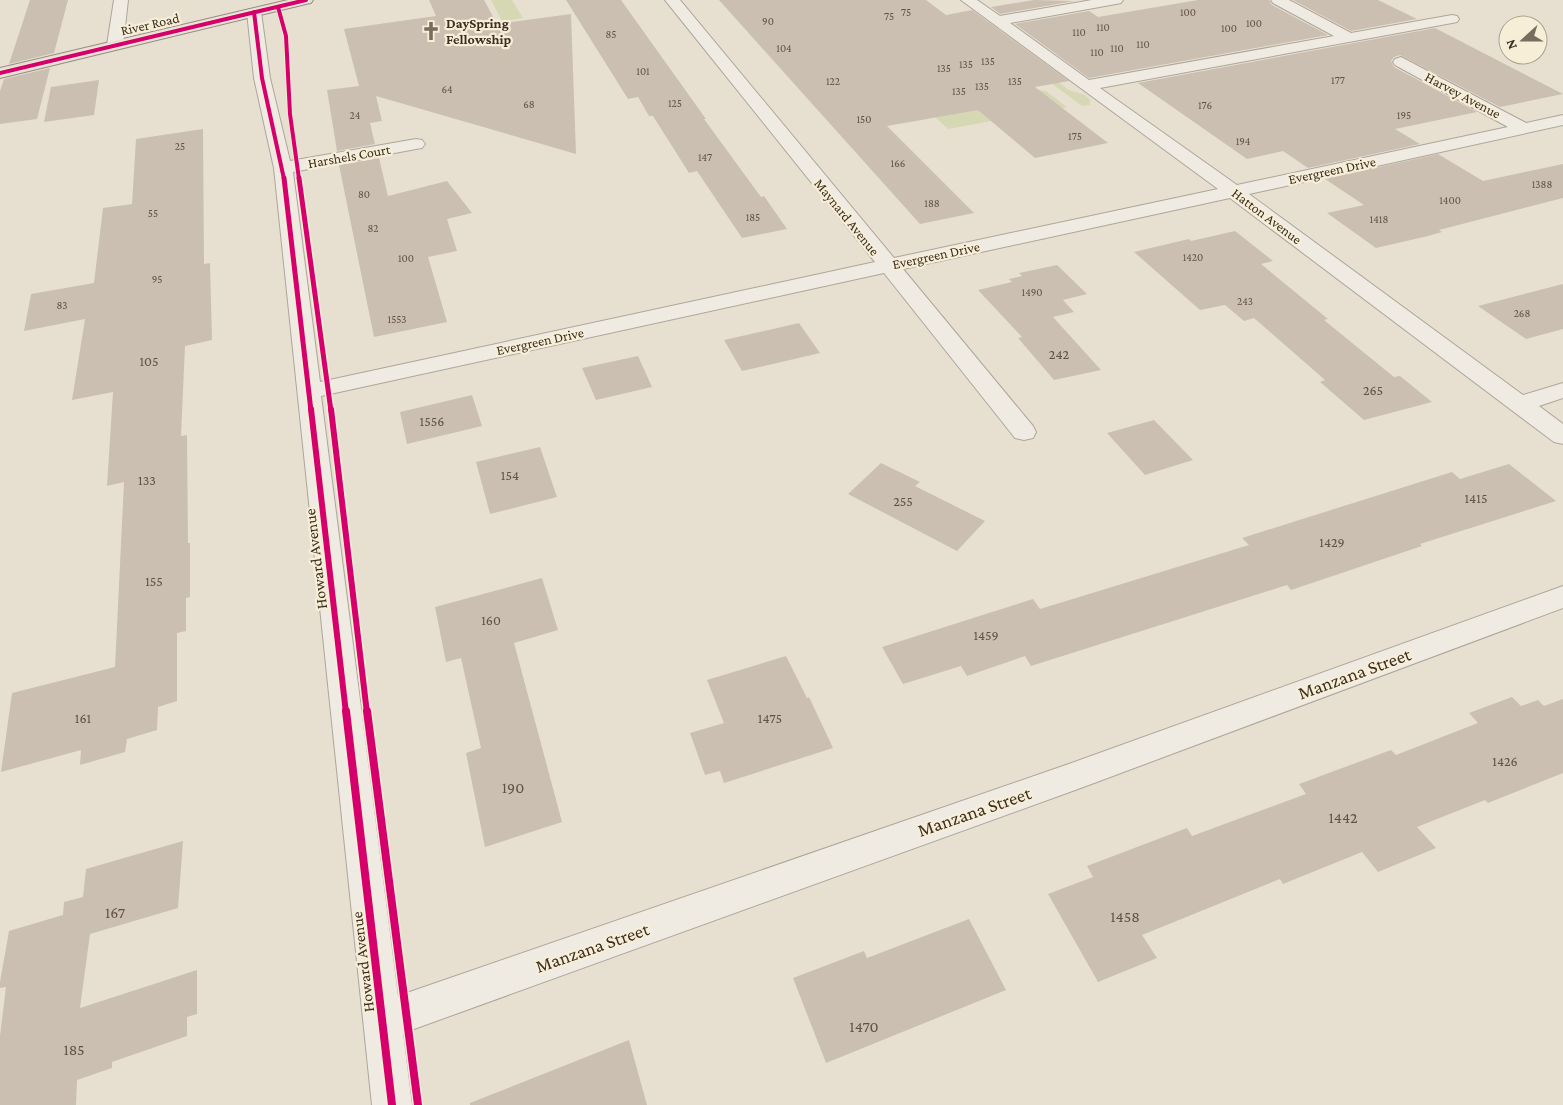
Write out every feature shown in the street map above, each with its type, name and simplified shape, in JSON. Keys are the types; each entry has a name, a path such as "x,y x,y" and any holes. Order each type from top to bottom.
{"main road":[{"name":"River Road","path":"0,73 306,0"}],"street":[{"path":"116,45 121,0"},
{"name":"Maynard Avenue","path":"672,0 1024,432"},
{"name":"Hatton Avenue","path":"968,0 1233,191 1563,436"},
{"path":"997,20 1116,0"},
{"path":"1278,0 1348,37"},
{"name":"Howard Avenue","path":"254,12 262,78 283,168 392,1105"},
{"path":"1087,85 1452,19"},
{"name":"Harvey Avenue","path":"1401,62 1525,129"},
{"name":"Evergreen Drive","path":"310,391 1563,120"},
{"name":"Harshels Court","path":"283,168 416,144"},
{"path":"1520,404 1563,390"},
{"name":"Manzana Street","path":"383,1021 1057,782 1563,597"}],"green space":[{"path":"491,0 512,0 523,18 502,21"},
{"path":"979,29 1006,44 1069,90 1085,95 1090,100 1090,105 1082,106"},
{"path":"886,72 1046,91 1067,107 948,129"}],"building":[{"path":"30,0 68,0 54,53 9,64"},
{"path":"429,0 484,0 497,24 571,14 576,154 376,96 382,121 370,123 375,144 337,151 327,90 359,86 344,29 436,16"},
{"path":"566,0 621,0 706,119 704,119 761,197 764,196 787,229 742,238 697,171 689,173 653,116 649,116 638,97 628,99"},
{"path":"719,0 926,0 946,15 972,10 1069,81 1035,87 1108,143 1035,158 978,110 887,126 974,213 920,224"},
{"path":"1034,0 1074,1 1000,14 991,7"},
{"path":"1198,0 1269,0 1272,5 1328,35 1089,78 1015,24 1089,11 1098,17"},
{"path":"1293,0 1378,0 1417,19 1351,31"},
{"path":"1435,28 1498,60 1498,65 1507,65 1563,94 1500,107 1400,55 1394,57 1391,61 1394,67 1477,112 1395,129 1420,144 1308,168 1283,151 1247,159 1138,83"},
{"path":"50,68 37,119 0,124 0,91 4,79"},
{"path":"99,80 94,115 44,122 51,87"},
{"path":"203,129 204,264 210,263 212,340 185,346 181,436 187,435 190,597 186,598 186,631 177,633 177,701 158,707 157,730 127,739 125,752 80,765 81,750 1,772 12,693 115,667 124,482 107,486 113,392 72,400 85,319 24,331 31,294 94,283 103,208 132,204 136,139"},
{"path":"1438,154 1483,181 1563,164 1563,198 1439,230 1442,232 1428,236 1376,248 1327,213 1364,205 1325,179"},
{"path":"379,158 388,196 447,181 472,213 447,219 457,251 428,257 447,322 374,337 339,165"},
{"path":"1235,231 1273,261 1261,264 1328,319 1324,320 1394,377 1400,376 1432,402 1364,420 1320,382 1325,380 1254,318 1244,321 1225,305 1200,310 1134,252 1189,239 1191,241"},
{"path":"1057,265 1087,294 1063,300 1074,312 1053,317 1101,370 1054,380 1018,338 1022,337 978,290 1012,282 1009,279 1022,276 1019,273"},
{"path":"1563,284 1563,329 1526,339 1478,306"},
{"path":"799,323 820,353 742,371 724,340"},
{"path":"638,356 652,387 596,400 582,368"},
{"path":"472,395 482,426 407,444 400,412"},
{"path":"1154,420 1193,460 1145,475 1107,433"},
{"path":"540,447 557,497 490,514 476,462"},
{"path":"881,463 920,482 915,486 985,521 957,551 848,494"},
{"path":"1509,464 1556,501 1420,544 1422,546 1291,590 1287,585 1031,666 1025,656 967,676 961,666 903,684 882,647 1033,599 1040,609 1249,545 1242,538 1452,472 1460,479"},
{"path":"542,578 558,630 514,643 562,822 485,847 466,753 481,748 461,658 446,662 435,607"},
{"path":"786,656 807,698 809,697 833,748 724,783 720,771 705,775 690,733 724,723 707,680"},
{"path":"1512,697 1521,706 1538,700 1544,706 1563,699 1563,773 1488,803 1485,800 1417,827 1436,848 1378,872 1362,852 1283,884 1280,879 1142,935 1157,958 1098,982 1048,894 1093,877 1087,866 1187,828 1192,836 1306,794 1299,784 1391,750 1396,755 1478,723 1469,713"},
{"path":"183,841 178,908 90,934 80,1008 197,970 197,1014 187,1017 187,1036 112,1062 112,1068 77,1080 76,1105 0,1105 0,1036 6,987 0,988 0,982 9,931 63,915 64,902 83,897 86,869"},
{"path":"969,919 1006,990 826,1063 793,978 864,951 867,958"},
{"path":"629,1040 647,1105 470,1105 470,1103"}],"cycle path":[{"path":"0,73 306,0"},
{"path":"278,7 286,36 290,114 328,387 352,597 418,1105"},
{"path":"254,12 262,78 283,168 392,1105"}],"place":[{"name":"DaySpring Fellowship","path":"431,31"}]}
